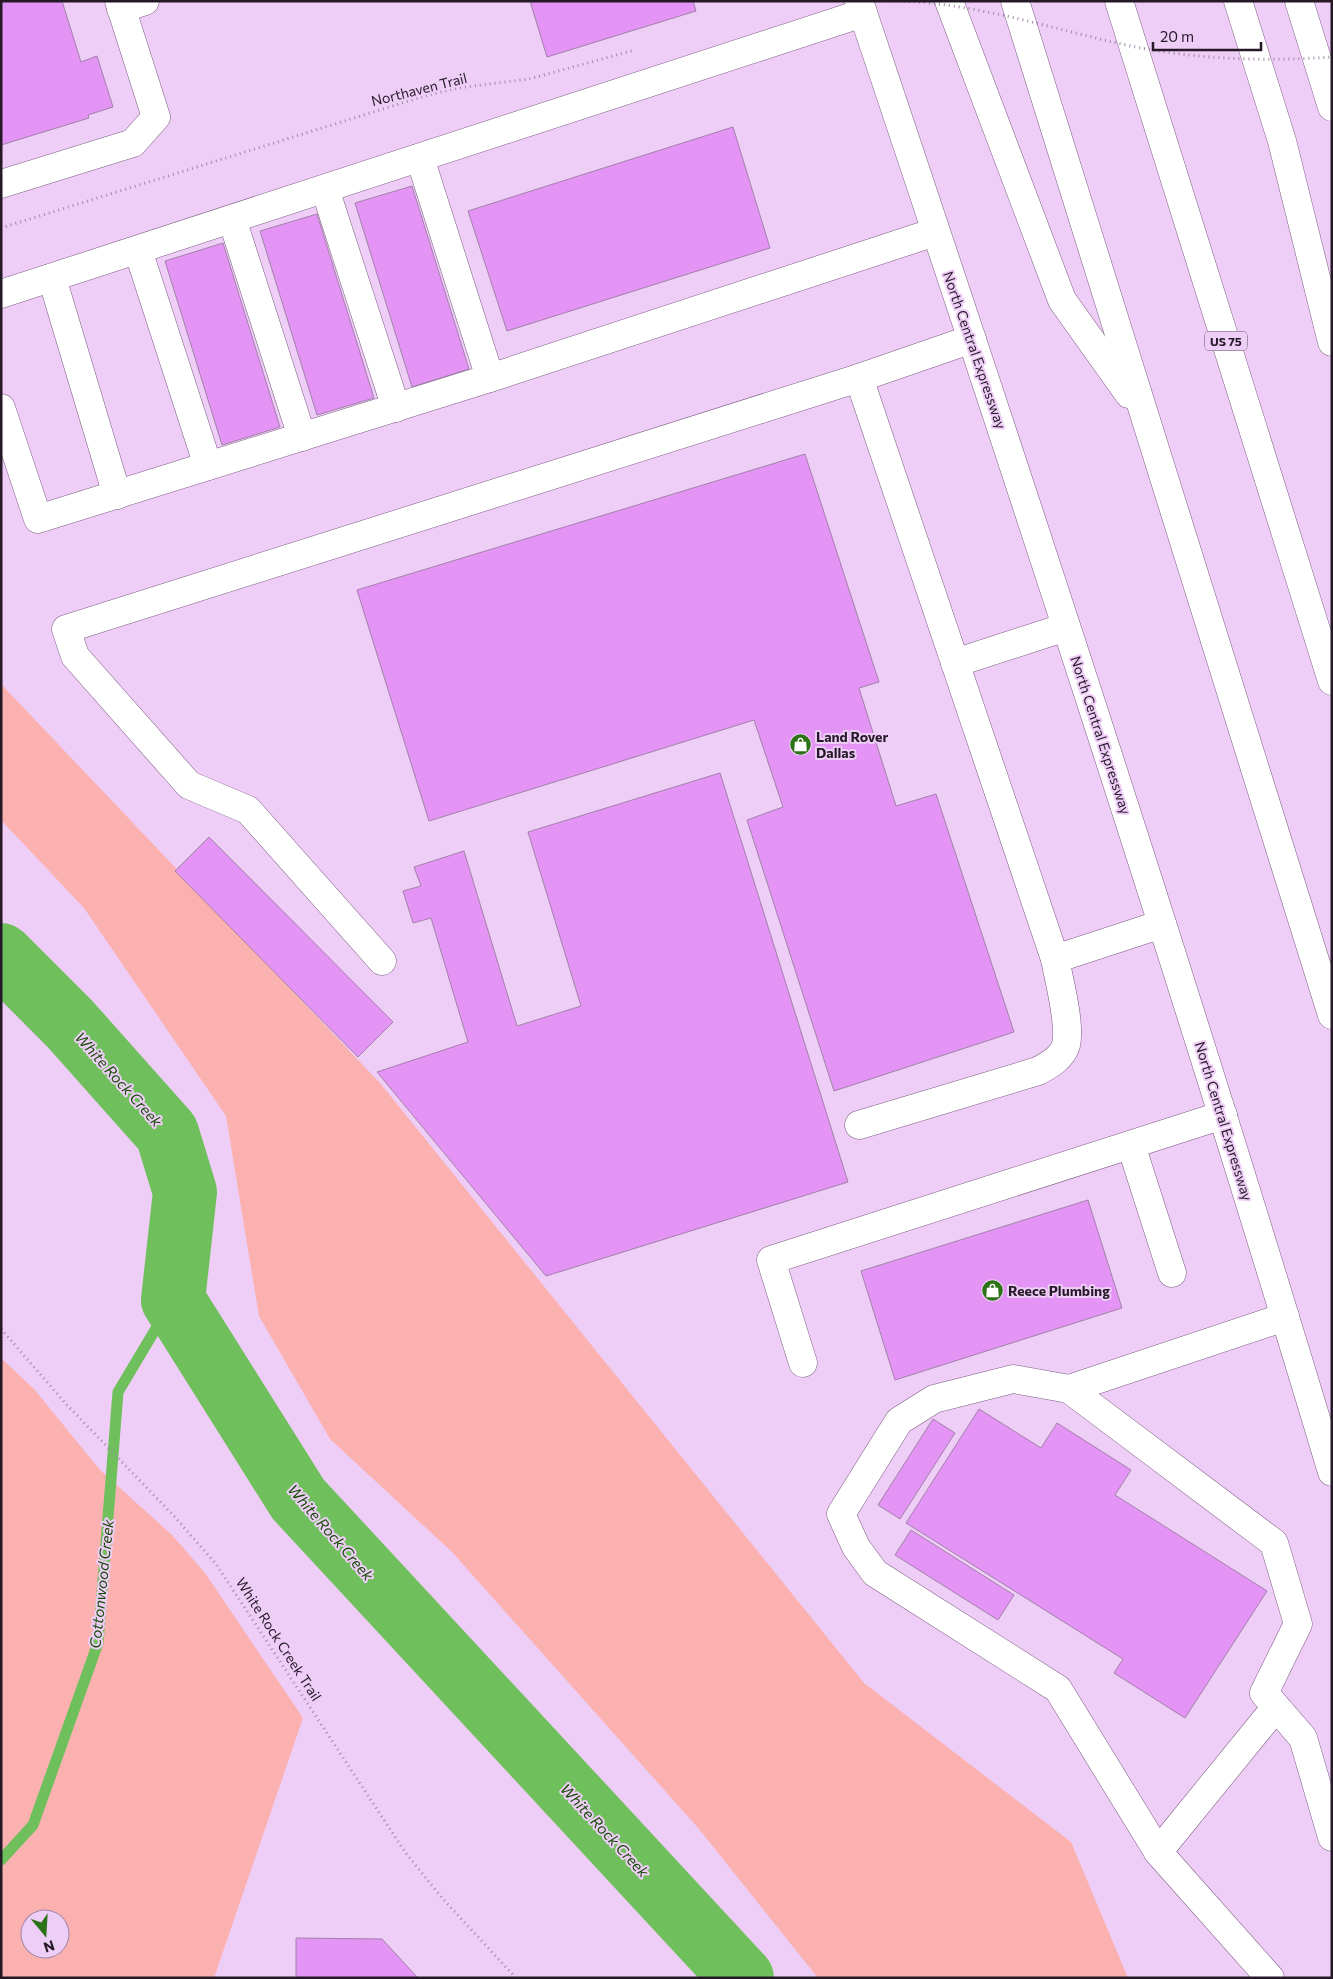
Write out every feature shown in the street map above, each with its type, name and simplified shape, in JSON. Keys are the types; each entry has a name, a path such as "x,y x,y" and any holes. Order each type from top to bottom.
{"main road":[{"path":"949,1 1062,300 1143,413"},
{"path":"1016,1 1332,1015"},
{"name":"US 75","path":"1120,1 1332,681"},
{"path":"1238,1 1282,141 1332,342"},
{"path":"1299,1 1332,107"},
{"path":"1,184 133,143 156,117 129,4"},
{"path":"1,294 420,158 861,7"},
{"name":"North Central Expressway","path":"861,7 972,339 1162,924 1332,1472"},
{"path":"420,158 490,378"},
{"path":"325,189 396,408"},
{"path":"232,219 302,437"},
{"path":"1,408 38,520 490,378 935,232"},
{"path":"138,250 208,466"},
{"path":"52,278 117,495"},
{"path":"382,961 248,810 189,786 75,656 66,629 859,378 972,339"},
{"path":"859,378 1055,959 1066,1014 1066,1045 1055,1062 1038,1071 859,1125"},
{"path":"955,664 1066,627"},
{"path":"1055,959 1162,924"},
{"path":"803,1363 771,1260 1223,1116"},
{"path":"1131,1145 1172,1273"},
{"path":"1069,1389 1285,1317"},
{"path":"1270,1978 1158,1852 1058,1688 875,1573 856,1547 841,1514 899,1422 934,1399 1013,1379 1069,1389 1274,1543 1298,1624 1264,1693 1303,1738 1332,1836"},
{"path":"1158,1852 1276,1707"}],"path":[{"path":"894,1 915,2 985,12 1122,44 1192,56 1285,60 1332,57"},
{"name":"Northaven Trail","path":"1,228 428,95 458,88 551,74 643,48"},
{"name":"White Rock Creek Trail","path":"1,1329 67,1405 174,1516 216,1564 405,1852 442,1898 516,1978"}],"shaded area":[{"path":"1,684 380,1083 864,1683 1071,1842 1128,1978 818,1978 699,1829 452,1552 330,1439 259,1316 226,1116 84,908 1,820"},
{"path":"1,1358 34,1389 100,1470 172,1535 205,1573 303,1718 214,1978 1,1978"}],"building":[{"path":"1,1 62,1 81,62 97,56 113,107 88,115 89,118 1,145"},
{"path":"530,1 693,1 696,11 547,57"},
{"path":"733,127 770,248 507,331 468,211"},
{"path":"412,186 469,369 412,387 355,203"},
{"path":"317,214 374,398 317,415 260,231"},
{"path":"223,243 280,427 222,445 165,261"},
{"path":"805,454 879,682 859,688 896,806 936,794 1014,1032 834,1091 747,820 783,807 754,720 429,821 357,590"},
{"path":"720,773 848,1182 546,1276 377,1072 468,1042 431,918 413,923 403,891 421,886 414,867 464,851 517,1026 581,1006 528,832"},
{"path":"209,837 393,1022 358,1057 175,871"},
{"name":"Reece Plumbing","path":"1088,1200 1122,1308 895,1380 861,1271"},
{"path":"979,1409 1041,1448 1057,1423 1131,1470 1115,1495 1267,1591 1185,1718 1114,1673 1123,1659 906,1523"},
{"path":"933,1419 955,1433 900,1519 878,1505"},
{"path":"911,1530 1014,1595 998,1620 895,1555"},
{"path":"296,1938 382,1939 418,1978 296,1978"}],"waterway":[{"name":"White Rock Creek","path":"1,955 70,1024 167,1133 185,1192 173,1300 298,1499 742,1978"},
{"name":"Cottonwood Creek","path":"1,1860 33,1825 98,1643 118,1392 173,1300"}],"place":[{"name":"Land Rover Dallas","path":"800,744"},
{"name":"Reece Plumbing","path":"992,1290"}]}
